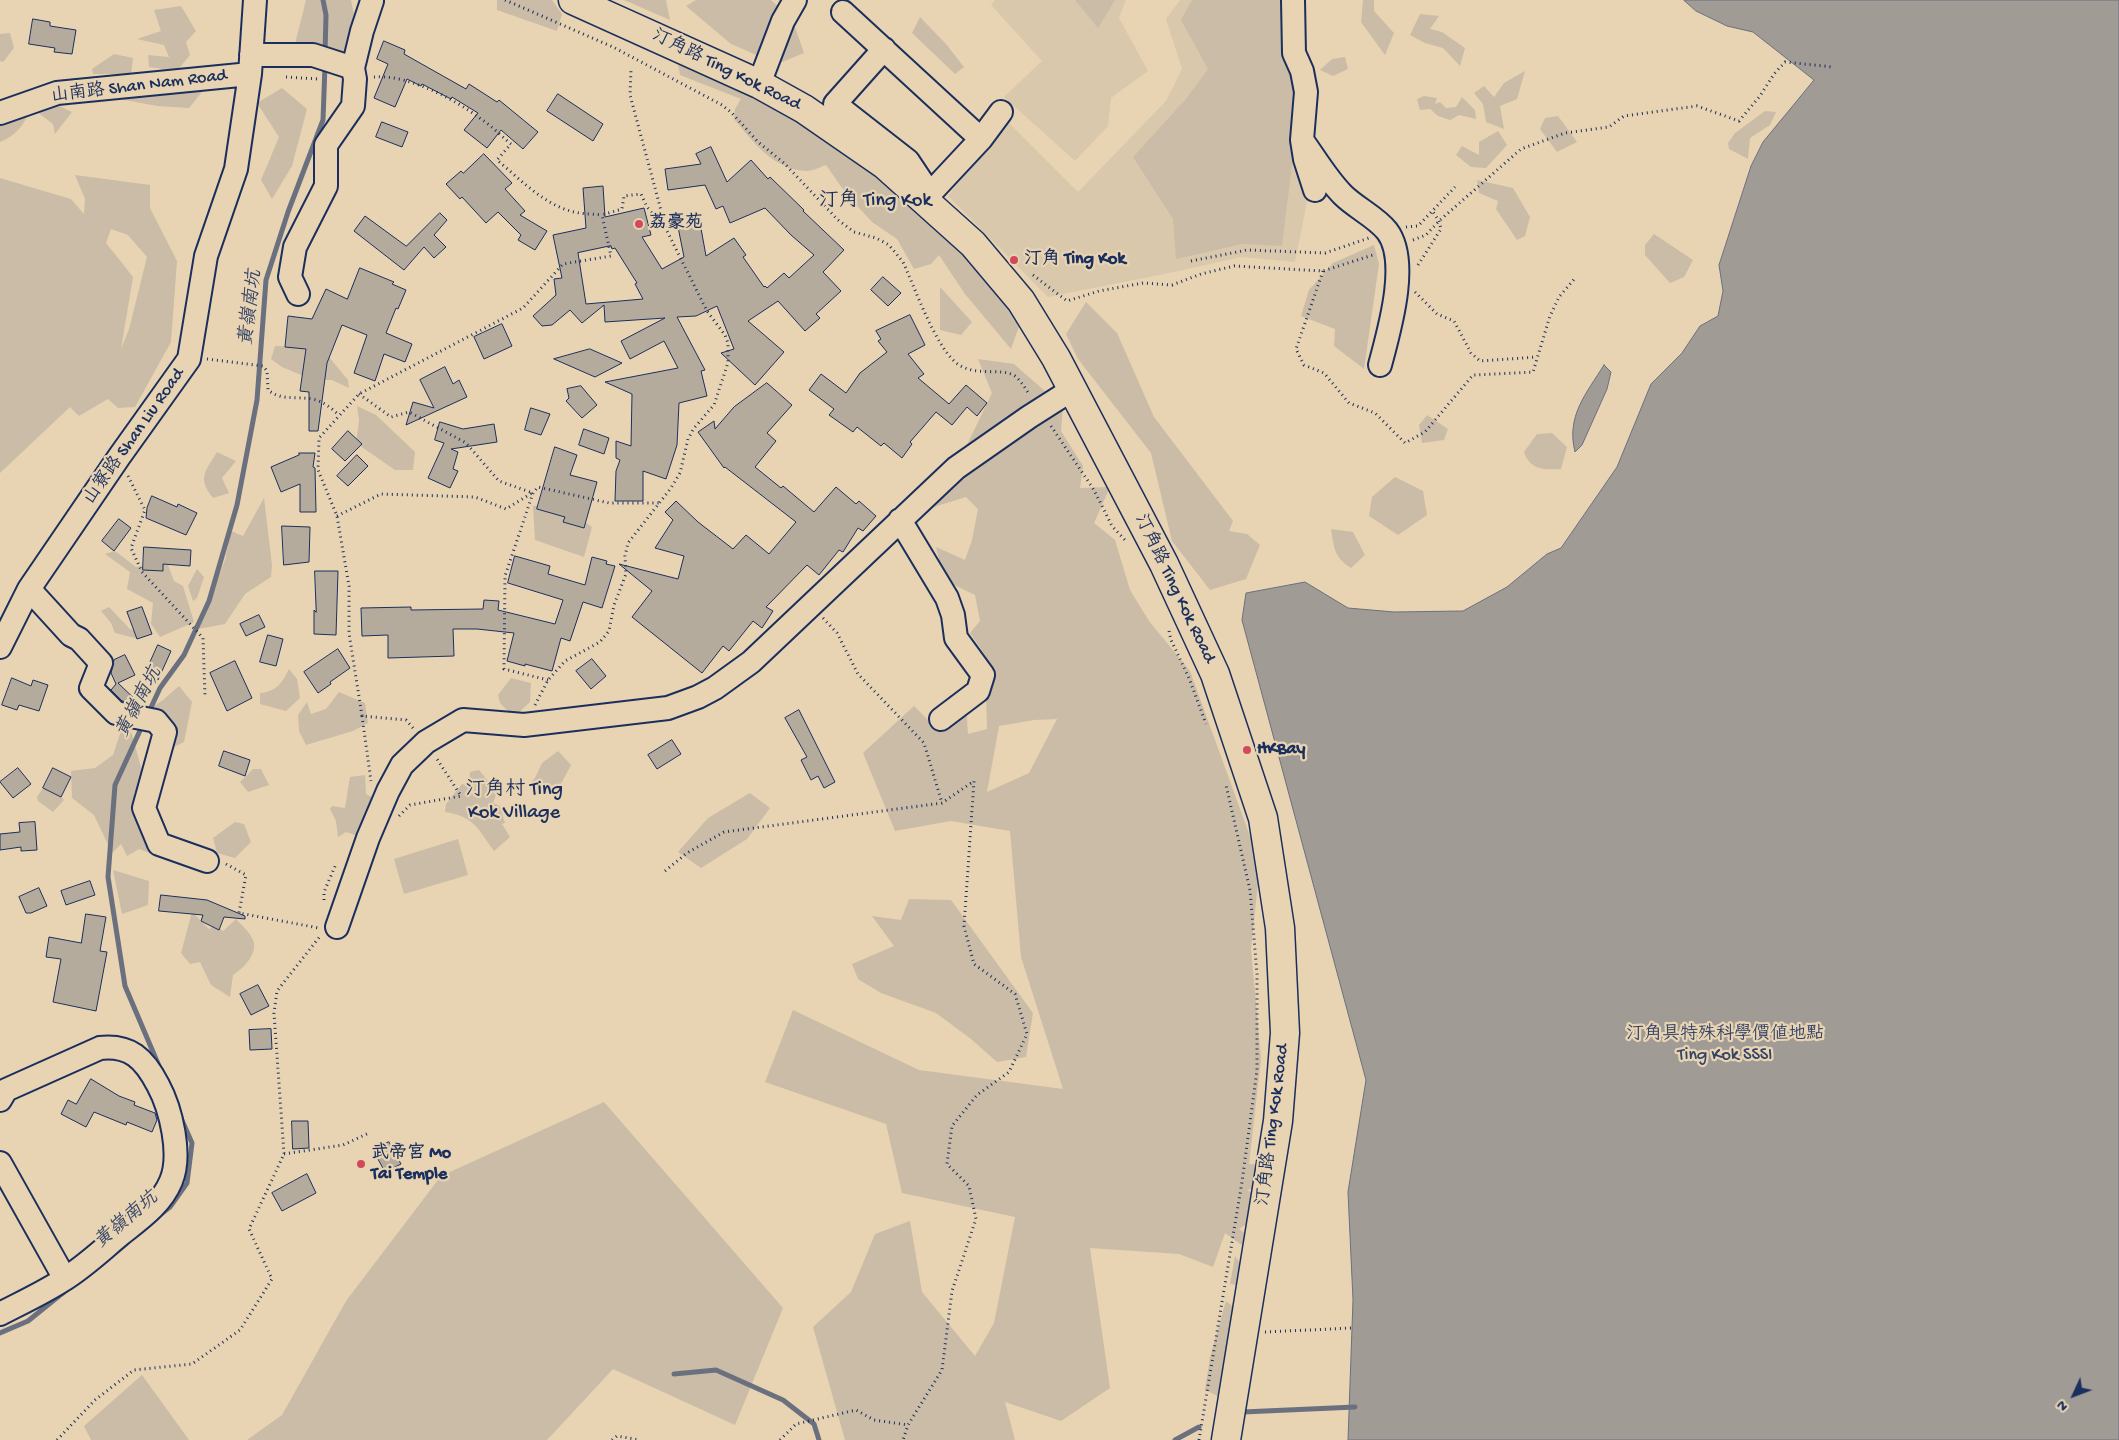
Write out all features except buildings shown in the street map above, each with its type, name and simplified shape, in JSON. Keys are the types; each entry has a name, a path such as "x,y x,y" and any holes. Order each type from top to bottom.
{"main road":[{"name":"汀角路 Ting Kok Road","path":"573,0 759,84 804,109 886,165 927,196 973,244 1021,301 1045,338 1164,564 1216,674 1263,818 1280,928 1285,1033 1278,1121 1226,1440"}],"street":[{"name":"山寮路 Shan Liu Road","path":"0,647 29,589 189,357 206,256 236,169 250,65 255,0"},
{"path":"759,84 783,21 795,0"},
{"path":"1293,0 1294,53 1302,71 1306,92 1302,140 1314,190"},
{"path":"298,294 290,276 295,247 326,186 326,145 353,106 348,70 372,1"},
{"path":"843,12 981,139"},
{"path":"884,49 835,104 908,161 927,196 981,139 1002,112"},
{"name":"山南路 Shan Nam Road","path":"0,113 57,93 313,55 348,70"},
{"path":"1302,140 1342,195 1391,239 1397,266 1394,309 1380,365"},
{"path":"337,927 368,838 388,791 402,765 426,742 462,720 524,725 653,712 683,704 698,697 733,676 751,662 956,468 1040,409 1073,389"},
{"path":"900,520 947,598 953,615 956,638 983,675 978,691 942,719"},
{"path":"29,589 71,635 80,639 101,663 91,688 116,713 156,721 164,732 144,808 158,844 206,861"},
{"path":"0,1100 6,1090 100,1048 116,1046 129,1050 140,1060 159,1085 173,1134 176,1152 172,1180 157,1206 65,1279 0,1314"},
{"path":"0,1163 65,1279"}],"path":[{"path":"505,0 613,47 727,108 758,142 784,163 838,220 854,232 883,241 895,250 903,262 941,345 954,361 974,372 1000,372 1013,375 1040,409 1094,490 1112,526 1126,541"},
{"path":"1191,261 1247,250 1325,253 1355,244 1426,235 1439,221 1520,149 1565,133 1608,127 1624,116 1697,106 1739,121 1760,96 1784,62 1833,67"},
{"path":"524,725 548,680 565,661 605,638 609,631 614,605 626,574 625,556 628,543 661,503 680,473 688,439 694,428 714,405 726,371 729,351 725,335 707,311 666,229 630,95 631,69"},
{"path":"348,70 404,80 454,101 482,119 511,144 497,160 543,198 559,207 575,213 602,215 622,209 624,196 640,194 647,207 666,229"},
{"path":"1034,275 1066,301 1099,291 1143,284 1172,285 1201,274 1234,266 1323,271 1418,226 1433,212 1454,187"},
{"path":"1416,273 1418,264 1441,229 1439,221 1433,212"},
{"path":"398,818 410,805 461,796 426,742 406,720 362,716 349,634 350,586 336,516 318,470 319,438 359,394 524,308 563,264 611,256 602,215"},
{"path":"1323,271 1296,350 1304,365 1324,374 1349,403 1375,413 1405,443 1425,432 1473,375 1533,372 1550,316 1559,296 1576,277"},
{"path":"1413,291 1438,314 1454,321 1471,353 1480,361 1538,357"},
{"path":"189,357 263,366 266,371 268,390 275,395 280,398 312,399 330,406 339,416"},
{"path":"359,394 391,417 409,412 466,442 498,481 533,493"},
{"path":"119,457 145,510 132,548 142,572 203,638 205,696"},
{"path":"336,516 381,494 475,497 506,510 533,493 538,487 609,503 661,503"},
{"path":"533,493 506,576 504,669 548,680"},
{"path":"811,607 837,633 858,674 924,743 942,802"},
{"path":"1167,621 1171,640 1190,678 1209,733"},
{"path":"1199,1440 1242,1182 1257,1070 1257,974 1250,890 1225,779"},
{"path":"665,871 687,854 724,832 942,802 974,781 964,926 974,964 1015,994 1027,1034 1009,1072 977,1095 952,1126 947,1164 969,1186 976,1219 952,1291 942,1370 908,1425 903,1440"},
{"path":"57,1440 95,1400 134,1370 192,1364 240,1330 272,1278 249,1230 284,1154 274,1014 277,991 325,930 239,913 246,876 222,862 206,861"},
{"path":"284,1154 343,1145 369,1133"},
{"path":"1244,1332 1352,1328"},
{"path":"780,1440 796,1424 856,1410 874,1420 908,1425"},
{"path":"612,1440 617,1436 640,1440"}],"shaded area":[{"path":"306,0 351,0 354,15 346,60 294,48"},
{"path":"497,0 552,0 562,14 557,31 497,10"},
{"path":"624,0 666,0 670,20"},
{"path":"696,0 771,0 793,21 804,53 777,64 731,44 686,6"},
{"path":"995,0 1126,0 1119,18 1148,71 1111,98 1108,126 1075,161 1004,97 1042,61 991,5"},
{"path":"1075,0 1115,0 1098,28"},
{"path":"1180,0 1299,0 1308,197 1295,262 1241,257 1048,297 948,196 1007,121 1078,192 1166,101 1182,69 1166,19"},
{"path":"1192,0 1284,0 1301,90 1282,246 1242,244 1176,259 1173,219 1133,157 1186,99 1208,69 1181,20"},
{"path":"1363,0 1374,0 1374,11 1394,33 1385,55 1361,22"},
{"name":"汀角具特殊科學價值地點 Ting Kok SSSI","path":"1684,0 2119,0 2119,1440 1348,1440 1353,1300 1348,1192 1366,1080 1242,620 1246,593 1305,582 1348,608 1394,612 1463,611 1507,587 1547,554 1561,548 1617,467 1651,384 1682,353 1700,326 1718,316 1723,291 1719,265 1751,166 1763,142 1814,80 1753,32 1727,26 1696,11"},
{"path":"181,6 196,31 186,42 190,55 177,71 149,67 148,55 169,57 164,45 137,39 161,31 154,10"},
{"path":"1420,14 1439,16 1430,29 1442,32 1465,48 1460,66 1443,48 1425,43 1410,35"},
{"path":"920,17 946,44 964,67 955,74 912,33"},
{"path":"10,33 14,48 3,62 0,61 0,34"},
{"path":"114,54 133,58 131,74 93,74 92,69"},
{"path":"1345,57 1348,69 1333,76 1320,70 1332,59"},
{"path":"677,59 761,93 920,204 1022,318 1011,349 965,294 939,255 931,264 914,269 897,239 872,222 847,195 826,165 807,171 795,169 784,166 766,154 734,119 735,109 741,99 680,75"},
{"path":"1525,71 1517,99 1500,106 1504,129 1486,122 1483,104 1474,93 1484,86 1494,97 1504,83"},
{"path":"206,87 189,108 157,106 114,98"},
{"path":"282,88 307,109 292,166 272,199 261,180 279,137 257,103"},
{"path":"1424,96 1437,98 1435,104 1440,102 1446,108 1456,107 1462,97 1475,110 1476,119 1459,115 1450,120 1438,116 1430,109 1420,110 1417,99"},
{"path":"49,101 72,112 55,134 53,124 36,111"},
{"path":"31,110 18,129 10,137 0,142 0,112"},
{"path":"1765,111 1776,112 1770,125 1750,138 1748,159 1729,149 1728,143 1735,133"},
{"path":"1558,116 1577,142 1557,152 1540,129 1545,118"},
{"path":"1498,131 1507,145 1486,168 1471,167 1456,155 1462,146 1479,155 1479,142"},
{"path":"75,175 150,185 150,208 177,261 171,342 135,407 118,408 108,399 79,416 70,407 0,473 0,178 71,199 84,214 85,199","holes":["111,229 128,235 147,257 129,329 121,349 133,277 106,243"]},
{"path":"1477,180 1513,188 1530,217 1525,236 1517,240 1496,209 1498,201 1479,193"},
{"path":"1654,234 1693,260 1684,277 1670,283 1645,255 1645,245"},
{"path":"1374,245 1379,264 1364,369 1334,346 1335,329 1301,316 1309,290 1333,263"},
{"path":"940,287 972,322 961,335 940,330"},
{"path":"1086,302 1117,333 1154,417 1233,521 1229,531 1247,534 1260,545 1246,579 1210,590 1172,541 1151,453 1078,359 1066,334"},
{"path":"275,346 300,347 324,351 348,380 349,388 332,380 313,380 282,367 271,359"},
{"path":"978,359 1014,364 1063,407 1061,431 1083,466 1080,488 1110,487 1094,523 1115,540 1130,590 1149,621 1190,671 1260,864 1251,949 1261,1059 1249,1164 1264,1165 1259,1187 1247,1190 1259,1198 1253,1220 1239,1229 1253,1239 1247,1249 1225,1233 1213,1267 1179,1254 1090,1248 1110,1388 1061,1421 1005,1402 1015,1440 845,1440 813,1327 851,1292 875,1234 910,1221 922,1292 975,1356 994,1323 1015,1217 902,1193 886,1124 765,1082 793,1010 919,1070 1063,1089 1021,957 1010,831 951,821 895,831 863,753 914,706 934,726 950,695 966,706 968,734 987,729 985,655 970,633 980,621 975,595 944,580 936,547 965,560 972,540 978,509 966,497 924,510 964,451 992,393","holes":["1057,719 1029,773 987,792 999,726 1034,720"]},
{"path":"1604,365 1611,372 1607,389 1582,445 1575,452 1573,427 1575,416"},
{"path":"357,406 376,415 415,452 413,470 395,470 356,443 359,421"},
{"path":"1427,415 1448,429 1444,440 1422,443 1419,425"},
{"path":"1552,433 1567,447 1561,469 1538,468 1530,462 1524,452 1537,434"},
{"path":"217,452 236,461 222,478 229,493 213,498 205,485 204,475"},
{"path":"1395,477 1423,491 1427,515 1398,535 1369,516 1372,497"},
{"path":"264,498 272,565 271,577 245,594 225,624 198,629 225,560 231,531 243,536"},
{"path":"560,504 592,527 584,557 535,540 533,506"},
{"path":"1331,529 1353,532 1365,555 1351,568 1338,556"},
{"path":"115,551 136,567 148,565 165,557 174,581 183,586 194,622 160,637 151,624 153,603 127,589 130,572 105,554"},
{"path":"197,569 204,577 197,598 193,601 188,586"},
{"path":"109,607 130,629 144,633 139,639 115,633 111,623 101,611"},
{"path":"289,669 297,679 300,698 286,711 260,704 260,693 270,691 278,686"},
{"path":"511,678 531,683 530,702 514,717 500,703 498,695"},
{"path":"179,686 192,702 184,742 168,750 149,732 138,726 143,713 163,700"},
{"path":"339,692 365,703 368,723 353,731 306,745 299,731 298,715 307,702 311,714 326,709"},
{"path":"123,725 131,731 145,782 134,793 134,814 147,828 165,823 166,836 152,854 139,849 127,856 121,844 112,853 94,815 72,798 71,771 95,768 113,755"},
{"path":"558,751 571,765 554,797 543,788 529,784 535,778 542,763"},
{"path":"253,769 261,769 269,785 248,792 240,782"},
{"path":"479,770 497,792 493,803 500,806 505,823 502,824 510,837 494,851 479,830 469,820 445,812 446,804 462,784 469,786 470,772"},
{"path":"365,775 366,794 377,800 364,838 346,832 338,837 336,821 330,809 332,806 345,808 350,777"},
{"path":"53,787 64,800 53,812 38,801 37,797 43,788"},
{"path":"750,793 770,808 747,839 701,868 678,852 708,818"},
{"path":"235,822 244,824 251,842 235,858 217,853 213,838"},
{"path":"458,839 468,875 404,894 394,859"},
{"path":"113,870 149,881 148,905 122,914"},
{"path":"909,899 951,900 1033,1013 1026,1057 997,1062 971,1039 936,1013 881,993 858,979 852,964 894,946 872,916 901,920"},
{"path":"192,912 209,929 215,925 223,931 236,919 252,938 254,949 246,964 233,975 230,997 211,985 200,962 190,964 181,953"},
{"path":"604,1102 783,1308 735,1425 613,1369 547,1440 247,1440 282,1415 346,1301 441,1176"},
{"path":"1235,1256 1244,1269 1240,1285 1230,1284"},
{"path":"1226,1301 1240,1312 1227,1386 1218,1396 1205,1390 1210,1357"},
{"path":"142,1375 189,1440 91,1440 84,1426"}],"waterway":[{"name":"黃嶺南坑","path":"323,0 326,15 325,54"},
{"name":"黃嶺南坑","path":"148,714 160,688 184,655 209,601 237,505 257,400 266,280 288,212 323,120 325,65"},
{"name":"黃嶺南坑","path":"143,724 115,785 108,877 125,986 159,1066"},
{"name":"黃嶺南坑","path":"161,1214 170,1207 187,1183 192,1143 181,1118"},
{"name":"黃嶺南坑","path":"0,1333 28,1321 64,1292"},
{"path":"674,1374 716,1370 783,1400 814,1424 819,1440"},
{"path":"1243,1412 1355,1407"},
{"path":"1175,1440 1199,1427"}],"place":[{"name":"荔豪苑","path":"639,224"},
{"name":"汀角 Ting Kok","path":"1014,260"},
{"name":"HKBay","path":"1247,750"},
{"name":"武帝宮 Mo Tai Temple","path":"361,1164"}],"district":[{"name":"汀角 Ting Kok","path":"875,202"},
{"name":"汀角村 Ting Kok Village","path":"514,802"}]}
